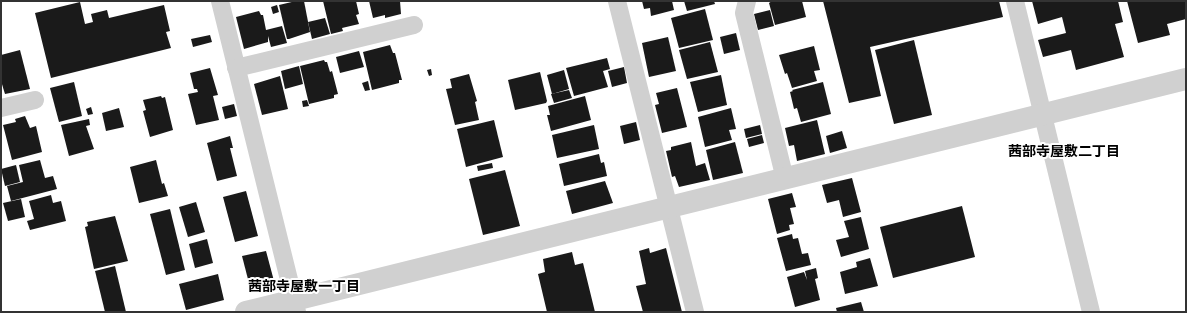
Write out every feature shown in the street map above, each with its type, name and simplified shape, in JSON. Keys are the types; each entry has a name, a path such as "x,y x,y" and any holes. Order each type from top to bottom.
{"street":[{"path":"220,1 295,306"},
{"path":"617,1 695,312"},
{"path":"747,1 744,13 785,179"},
{"path":"1014,1 1091,312"},
{"path":"236,68 414,25"},
{"path":"246,312 295,306 669,208 1186,79"},
{"path":"1,108 35,100"}],"building":[{"path":"296,1 304,1 310,32 287,39 279,5"},
{"path":"323,1 356,1 359,14 356,15 359,24 342,28 343,31 331,34"},
{"path":"369,1 400,1 401,14 385,18 385,15 373,18"},
{"path":"642,1 672,1 674,10 651,16 650,8 644,9"},
{"path":"684,1 714,1 715,4 687,11"},
{"path":"772,1 802,1 806,17 775,25 769,3"},
{"path":"823,1 999,1 1003,17 870,47 881,96 849,103"},
{"path":"1032,1 1118,1 1123,22 1115,24 1124,57 1076,70 1071,50 1043,57 1038,40 1066,33 1062,17 1038,24"},
{"path":"1127,1 1186,1 1186,19 1167,24 1170,35 1138,43"},
{"path":"80,2 85,24 93,22 91,14 107,10 109,18 164,5 170,31 166,32 171,48 51,78 35,13"},
{"path":"277,5 279,12 273,14 271,7"},
{"path":"705,9 713,40 679,48 671,18"},
{"path":"770,10 774,26 758,30 754,14"},
{"path":"259,11 261,15 263,15 266,30 282,26 287,43 271,47 268,36 268,42 244,49 236,17"},
{"path":"325,18 330,34 312,39 308,22"},
{"path":"736,33 740,50 724,54 720,37"},
{"path":"210,35 212,42 193,47 191,39"},
{"path":"668,37 676,71 649,77 642,43"},
{"path":"914,40 932,115 894,124 875,50"},
{"path":"710,42 718,72 687,79 679,50"},
{"path":"390,45 393,53 395,53 402,80 399,80 399,83 372,90 363,52"},
{"path":"814,46 820,70 814,71 817,81 792,88 787,73 785,74 779,55"},
{"path":"20,50 30,89 5,94 1,81 1,55"},
{"path":"359,51 364,67 340,73 336,57"},
{"path":"607,58 610,69 603,71 608,87 574,96 566,68"},
{"path":"324,60 327,62 330,72 332,71 338,94 334,95 334,98 309,104 300,66"},
{"path":"299,66 303,84 285,89 281,71"},
{"path":"624,67 627,83 612,87 608,71"},
{"path":"210,68 218,95 213,96 219,120 196,125 188,94 198,92 197,89 194,89 190,73"},
{"path":"431,69 432,75 429,76 427,70"},
{"path":"564,70 569,89 552,94 547,75"},
{"path":"540,72 547,101 546,103 515,110 508,80"},
{"path":"469,74 477,101 475,102 479,120 455,125 446,89 452,88 450,79"},
{"path":"721,75 727,105 698,112 690,82"},
{"path":"280,76 288,109 262,115 254,84"},
{"path":"368,81 370,90 365,91 362,83"},
{"path":"74,82 82,116 59,122 50,88"},
{"path":"823,82 831,114 801,122 797,108 794,109 790,92 793,91 792,90"},
{"path":"677,88 687,127 662,133 655,105 659,104 656,93"},
{"path":"569,90 572,98 554,103 551,94"},
{"path":"161,96 162,98 165,97 173,130 150,137 143,111 146,110 143,100"},
{"path":"585,96 591,120 551,131 547,115 550,115 548,106"},
{"path":"307,100 309,106 303,107 302,101"},
{"path":"234,104 237,116 225,119 222,107"},
{"path":"91,107 93,114 88,115 86,109"},
{"path":"119,108 124,127 106,131 102,113"},
{"path":"731,108 736,129 729,130 732,140 705,147 698,117"},
{"path":"25,116 30,128 36,126 42,152 12,160 3,125 16,122 15,119"},
{"path":"89,119 90,125 86,126 94,149 69,156 61,125"},
{"path":"494,120 503,157 466,167 457,129"},
{"path":"817,120 825,154 797,161 794,145 789,146 785,128"},
{"path":"636,122 640,140 624,144 620,126"},
{"path":"594,125 599,149 557,158 552,135"},
{"path":"760,125 762,134 746,138 744,129"},
{"path":"842,131 847,148 830,153 826,136"},
{"path":"762,135 764,143 749,147 747,139"},
{"path":"230,136 233,148 230,148 237,176 217,181 207,143"},
{"path":"691,142 696,166 705,163 710,180 679,187 675,176 672,177 666,151 671,150 671,147"},
{"path":"735,142 743,173 713,180 706,150"},
{"path":"599,154 601,163 604,162 607,176 564,186 559,164"},
{"path":"40,160 45,178 53,176 57,189 11,201 7,186 23,182 19,165"},
{"path":"156,160 162,184 164,183 168,196 139,203 130,167"},
{"path":"492,163 493,168 478,171 477,166"},
{"path":"16,165 20,182 5,186 1,169"},
{"path":"505,170 520,226 483,235 469,179"},
{"path":"852,178 861,212 843,217 839,200 827,203 822,185"},
{"path":"605,181 613,203 572,214 566,191"},
{"path":"246,191 258,236 235,242 223,197"},
{"path":"792,193 796,207 790,208 794,224 789,225 790,230 777,234 768,199"},
{"path":"51,195 53,203 61,201 66,221 30,230 27,221 34,219 29,201"},
{"path":"21,199 25,217 8,221 3,203"},
{"path":"196,202 205,232 188,237 179,207"},
{"path":"962,206 975,257 893,278 880,227"},
{"path":"170,209 185,270 166,275 150,214"},
{"path":"115,216 128,261 94,269 85,227 88,226 87,222"},
{"path":"861,217 869,249 841,257 836,240 849,237 844,221"},
{"path":"792,234 793,239 798,238 802,254 808,253 811,265 786,271 777,238"},
{"path":"207,239 213,263 195,268 189,244"},
{"path":"649,248 650,253 666,248 682,312 643,312 636,286 646,284 639,251"},
{"path":"266,251 274,281 250,287 242,256"},
{"path":"572,252 575,265 583,263 595,312 547,312 538,274 545,272 543,259"},
{"path":"870,258 878,286 845,294 840,272 857,267 856,262"},
{"path":"115,266 126,312 105,312 95,271"},
{"path":"816,268 818,278 815,279 820,300 795,307 787,277 804,272 807,280 805,271"},
{"path":"218,274 224,300 186,310 179,284"},
{"path":"861,302 864,312 837,312 836,308"}],"district":[{"name":"茜部寺屋敷二丁目","path":"1064,151"},
{"name":"茜部寺屋敷一丁目","path":"304,286"}]}
